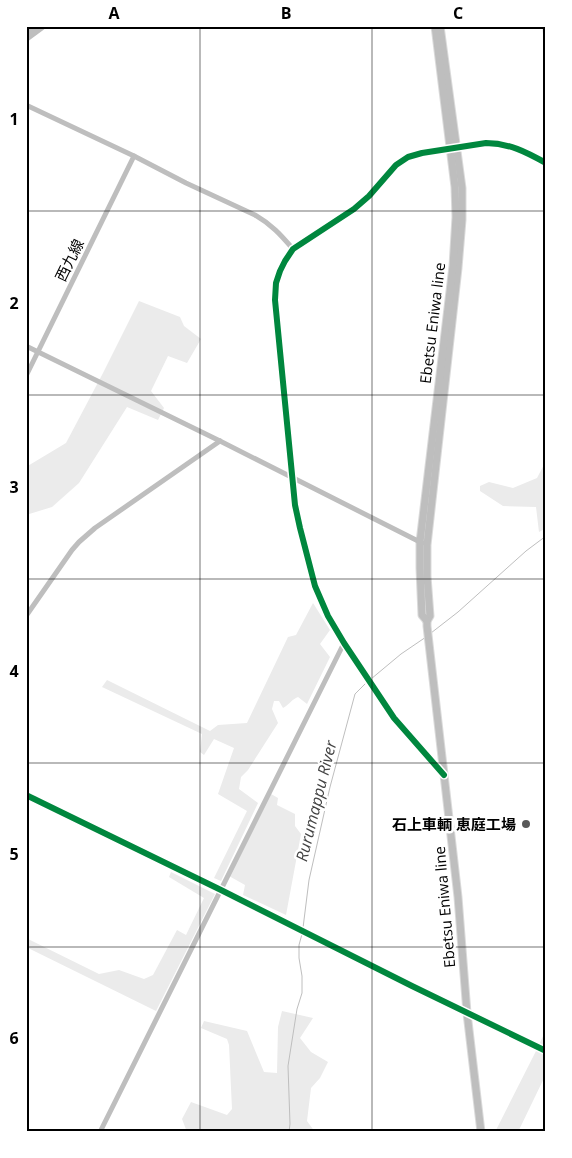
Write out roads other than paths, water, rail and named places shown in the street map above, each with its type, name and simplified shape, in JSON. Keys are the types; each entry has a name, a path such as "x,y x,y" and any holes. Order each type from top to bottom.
{"main road":[{"name":"Ebetsu Eniwa line","path":"435,26 454,149"},
{"name":"Ebetsu Eniwa line","path":"440,26 454,149 456,217 453,266 420,568 422,615 427,623 458,897 467,1013 481,1132"}],"street":[{"path":"26,105 265,221 275,228 293,250"},
{"path":"444,775 394,718 344,643 328,616 315,586 296,505 275,300 276,284 284,261 293,250 339,218 354,210 396,165 408,157 486,143 502,144 522,150 544,162"},
{"name":"西九線","path":"26,376 134,156"},
{"path":"26,346 424,543"},
{"path":"26,616 79,542 95,528 220,441"},
{"path":"100,1132 344,643"},
{"path":"26,795 546,1051"},
{"path":"544,1132 546,1128"}],"waterway":[{"path":"26,37 41,26"},
{"name":"Rurumappu River","path":"431,633 546,536"},
{"name":"Rurumappu River","path":"371,679 401,654 426,637"},
{"name":"Rurumappu River","path":"303,928 309,880 330,787 355,694 365,684"},
{"name":"Rurumappu River","path":"289,1132 288,1066 297,1009 302,993 299,958 299,945 302,934"}],"railway":[{"path":"543,26 546,75"}],"place":[{"name":"石上車輌 恵庭工場","path":"526,824"}]}
